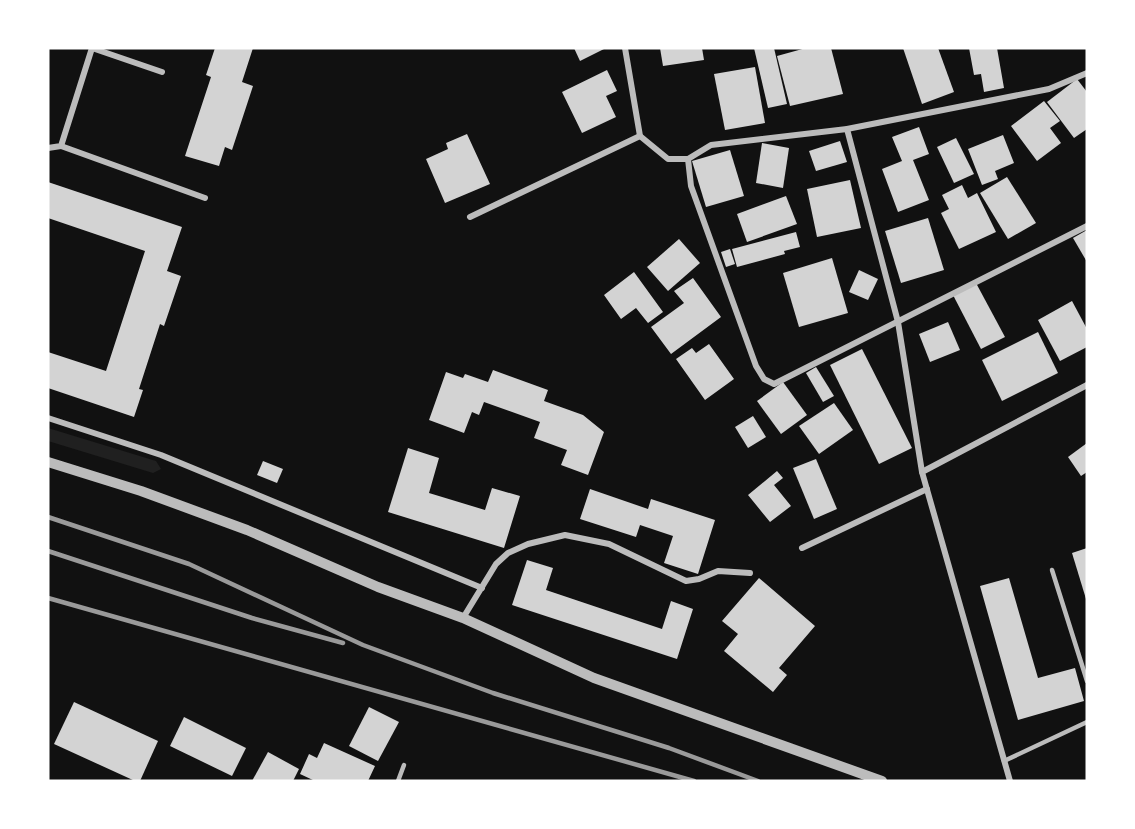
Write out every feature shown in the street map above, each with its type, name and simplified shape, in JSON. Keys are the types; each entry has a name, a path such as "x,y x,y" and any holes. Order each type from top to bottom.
{"street":[{"path":"61,146 92,48 162,72"},
{"path":"625,48 640,136 668,159 688,159 711,145 847,129 1049,89 1087,73"},
{"path":"847,129 898,322 922,472 1010,781"},
{"path":"470,217 640,136"},
{"path":"48,148 61,146 205,198"},
{"path":"688,159 691,186 756,366 764,379 774,384 1087,226"},
{"path":"922,472 1087,385"},
{"path":"48,418 161,455 482,588"},
{"path":"48,462 141,491 247,530 378,587 463,618 594,678 882,781"},
{"path":"802,548 927,489"},
{"path":"463,618 496,564 508,553 528,544 565,535 609,544 686,581 699,579 718,571 750,573"}],"lane":[{"path":"1052,570 1087,681"},
{"path":"1004,761 1087,722"},
{"path":"398,781 404,765"}],"shaded area":[{"path":"48,428 156,461 161,469 153,473 48,441"}],"building":[{"path":"215,48 253,48 242,82 253,86 232,150 225,147 219,166 185,156 211,77 206,75"},
{"path":"574,48 606,48 580,61"},
{"path":"660,48 702,48 704,60 663,66"},
{"path":"754,48 774,48 787,104 768,108"},
{"path":"806,48 831,48 843,94 790,106 777,56"},
{"path":"903,48 938,48 954,92 922,104"},
{"path":"969,48 997,48 1004,88 984,92 981,74 974,75"},
{"path":"755,67 765,123 725,130 714,74"},
{"path":"607,70 617,91 606,96 616,117 582,133 562,92"},
{"path":"1077,79 1087,92 1087,129 1074,138 1047,102"},
{"path":"1044,101 1060,121 1050,128 1061,143 1037,161 1011,126"},
{"path":"919,127 929,154 913,160 929,200 898,212 882,169 902,161 892,137"},
{"path":"467,134 490,184 445,203 426,159 448,149 446,143"},
{"path":"1003,135 1014,163 995,171 998,179 982,185 968,149"},
{"path":"956,138 974,174 954,183 937,147"},
{"path":"840,141 847,162 816,171 809,151"},
{"path":"762,143 789,148 783,188 756,183"},
{"path":"730,150 744,196 706,207 692,161"},
{"path":"1007,177 1036,223 1008,239 980,193"},
{"path":"850,180 861,228 817,237 807,189"},
{"path":"48,182 182,227 167,271 181,276 164,326 160,324 139,389 143,390 134,417 48,388 48,352 106,371 145,251 48,218"},
{"path":"962,185 968,198 977,193 996,232 959,249 941,213 949,209 942,195"},
{"path":"786,196 797,224 747,242 737,214"},
{"path":"928,218 944,270 901,283 885,231"},
{"path":"1087,230 1087,262 1073,238"},
{"path":"796,232 800,247 784,251 785,254 737,267 732,249"},
{"path":"679,239 700,263 668,291 647,267"},
{"path":"730,249 735,264 726,267 721,252"},
{"path":"832,258 848,313 799,327 783,273"},
{"path":"859,270 878,279 868,300 849,292"},
{"path":"634,272 663,312 648,323 636,308 621,319 604,295"},
{"path":"693,278 721,317 671,354 651,327 684,303 674,291"},
{"path":"976,283 1005,337 981,349 953,295"},
{"path":"1072,301 1087,329 1087,347 1060,361 1038,320"},
{"path":"948,322 960,350 930,362 919,334"},
{"path":"1038,332 1058,373 1002,401 982,360"},
{"path":"709,344 734,379 705,400 676,359 692,348 696,353"},
{"path":"862,349 912,448 879,464 830,365"},
{"path":"816,367 834,396 823,402 806,373"},
{"path":"493,370 548,390 544,401 583,415 604,432 588,475 561,465 567,450 534,438 540,422 484,402 479,415 472,412 464,433 429,420 446,372 463,378 465,374 488,382"},
{"path":"783,382 807,415 781,434 757,401"},
{"path":"834,403 853,430 819,454 799,426"},
{"path":"753,416 766,437 748,448 735,427"},
{"path":"1087,443 1087,472 1081,476 1068,457"},
{"path":"408,448 439,458 429,493 485,510 492,488 520,496 504,548 388,512"},
{"path":"816,459 837,509 814,519 793,468"},
{"path":"263,461 283,469 277,483 257,475"},
{"path":"777,471 783,478 774,485 791,506 770,522 748,495"},
{"path":"590,489 648,509 651,499 715,520 698,574 664,563 673,536 640,525 636,537 580,519"},
{"path":"1087,548 1087,598 1086,599 1072,553"},
{"path":"527,560 553,568 546,590 662,629 671,601 693,609 677,659 512,605"},
{"path":"759,578 815,626 779,668 787,675 773,692 724,651 738,634 722,621"},
{"path":"1009,578 1038,678 1075,668 1084,701 1018,720 980,586"},
{"path":"74,702 158,741 140,781 135,781 54,744"},
{"path":"369,707 399,722 378,761 349,746"},
{"path":"184,717 246,748 232,776 170,746"},
{"path":"324,743 375,766 368,781 315,781 300,774 309,754 317,758"},
{"path":"268,752 299,769 293,781 252,781"}],"railway":[{"path":"48,517 189,564 363,645 493,693 669,748 758,781"},
{"path":"48,551 252,618 343,643"},
{"path":"48,598 694,781"}]}
